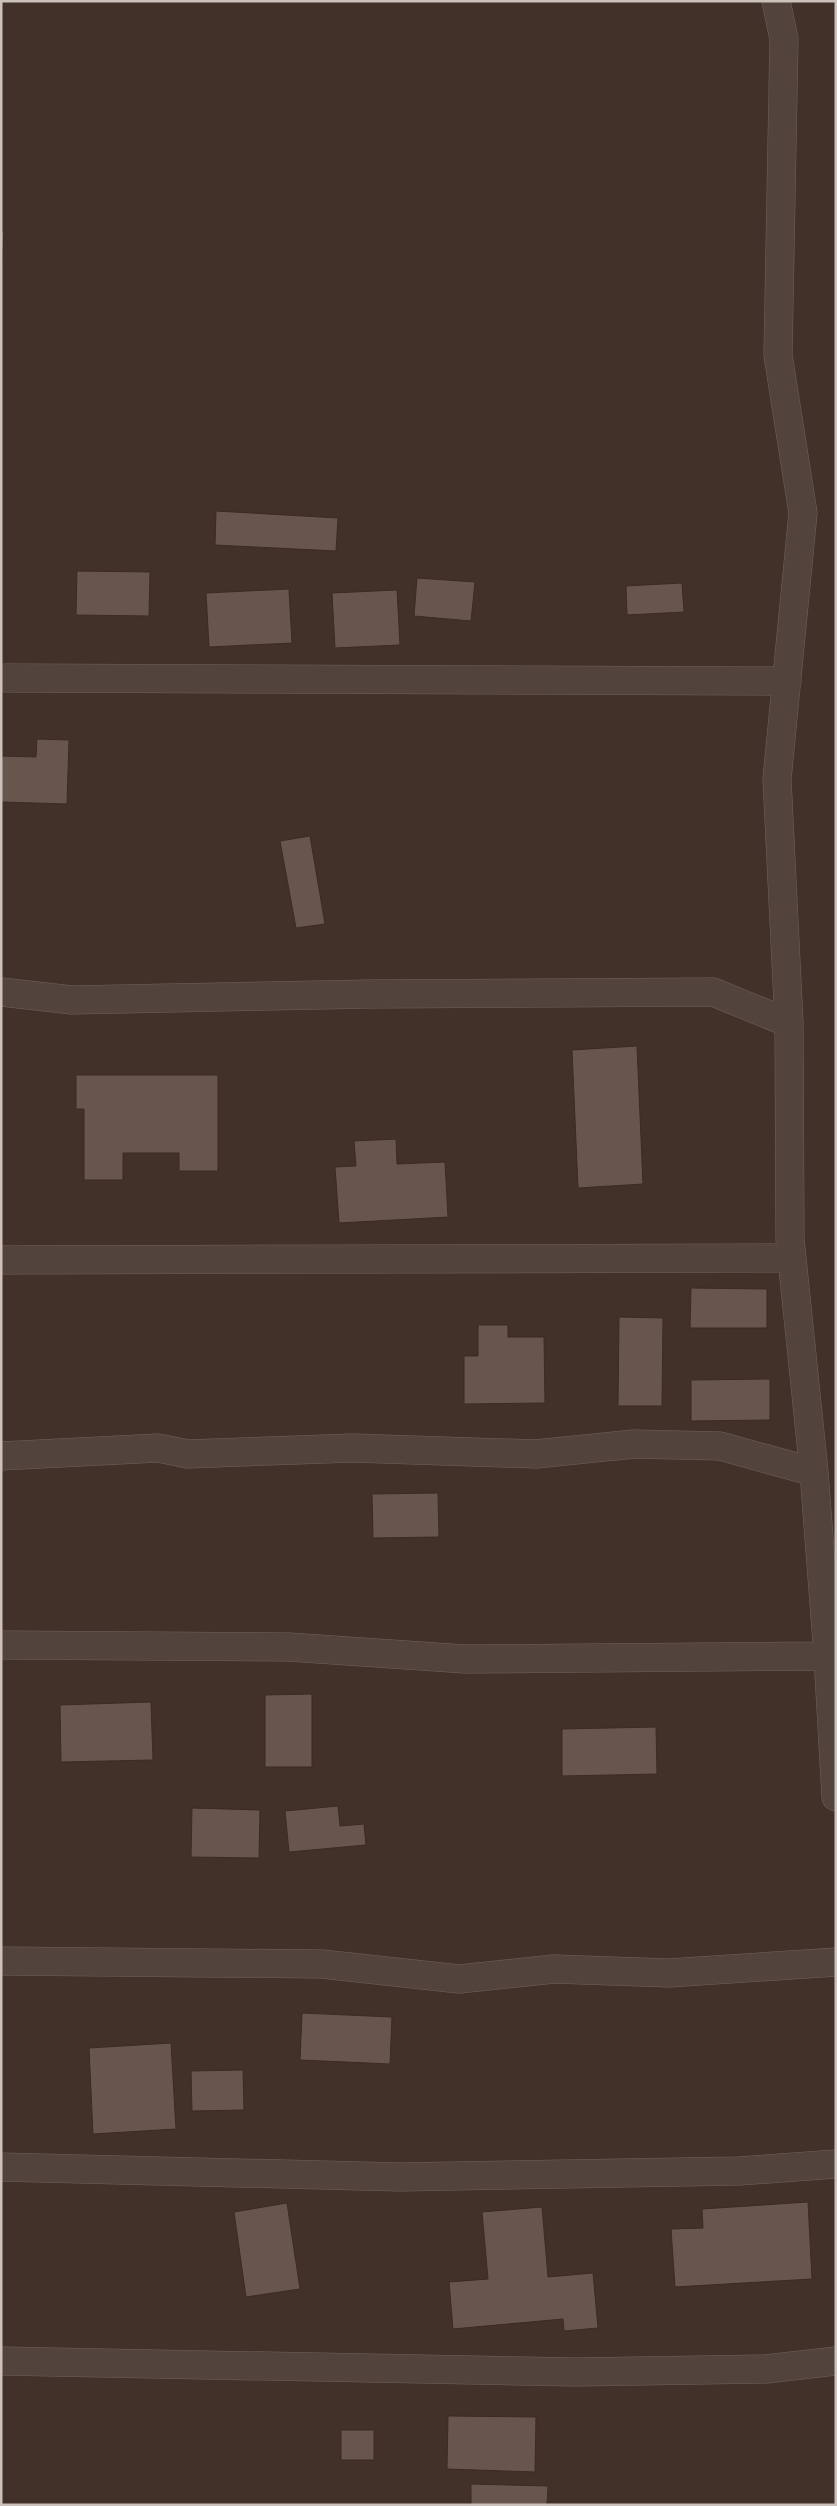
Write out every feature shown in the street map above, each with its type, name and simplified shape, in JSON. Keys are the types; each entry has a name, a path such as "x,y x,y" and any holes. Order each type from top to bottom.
{"street":[{"path":"776,1 784,40 778,355 803,513 778,779 789,1023 792,1258 814,1472 828,1656 836,1797"},
{"path":"6,678 787,681"},
{"path":"1,992 72,1000 380,994 713,992 789,1023"},
{"path":"1,1260 792,1258"},
{"path":"1,1456 158,1448 188,1454 353,1448 536,1454 634,1444 720,1446 814,1472"},
{"path":"1,1644 288,1648 465,1659 828,1656"},
{"path":"1,1961 322,1964 459,1979 554,1969 669,1973 836,1962"},
{"path":"1,2167 400,2177 740,2171 836,2164"},
{"path":"1,2361 576,2372 766,2369 836,2361"}],"building":[{"path":"1,232 4,232 1,275"},
{"path":"216,511 338,518 336,551 215,545"},
{"path":"77,571 150,572 149,616 76,615"},
{"path":"417,578 475,582 471,621 414,616"},
{"path":"682,583 684,612 627,615 626,586"},
{"path":"289,589 292,643 209,647 206,593"},
{"path":"397,590 400,645 335,648 332,593"},
{"path":"37,739 69,740 67,804 1,802 1,756 36,757"},
{"path":"310,836 325,924 296,928 280,841"},
{"path":"637,1046 643,1184 578,1188 572,1050"},
{"path":"76,1075 218,1075 218,1171 179,1171 179,1153 123,1153 123,1180 84,1180 84,1109 76,1109"},
{"path":"396,1139 397,1164 445,1162 448,1217 339,1223 335,1167 356,1166 354,1141"},
{"path":"691,1288 767,1289 767,1328 690,1328"},
{"path":"619,1317 663,1318 662,1406 618,1406"},
{"path":"478,1325 508,1325 508,1337 544,1337 545,1403 464,1404 464,1356 478,1356"},
{"path":"770,1379 770,1420 691,1421 691,1380"},
{"path":"438,1493 439,1537 373,1538 372,1494"},
{"path":"312,1694 312,1767 265,1767 265,1695"},
{"path":"151,1702 153,1760 61,1762 60,1705"},
{"path":"656,1727 657,1774 562,1776 562,1729"},
{"path":"338,1806 340,1826 364,1824 366,1845 289,1852 285,1811"},
{"path":"192,1808 260,1810 259,1858 191,1857"},
{"path":"302,2013 392,2017 390,2064 300,2060"},
{"path":"171,2043 176,2129 93,2134 89,2048"},
{"path":"243,2070 244,2110 192,2111 191,2071"},
{"path":"808,2202 812,2279 675,2287 671,2229 703,2228 702,2209"},
{"path":"287,2203 300,2289 246,2297 234,2212"},
{"path":"542,2207 548,2277 593,2273 598,2328 564,2331 563,2319 453,2329 449,2282 488,2279 482,2212"},
{"path":"448,2416 536,2417 535,2472 447,2469"},
{"path":"341,2430 374,2430 374,2460 341,2460"},
{"path":"471,2484 548,2486 547,2505 471,2505"}]}
